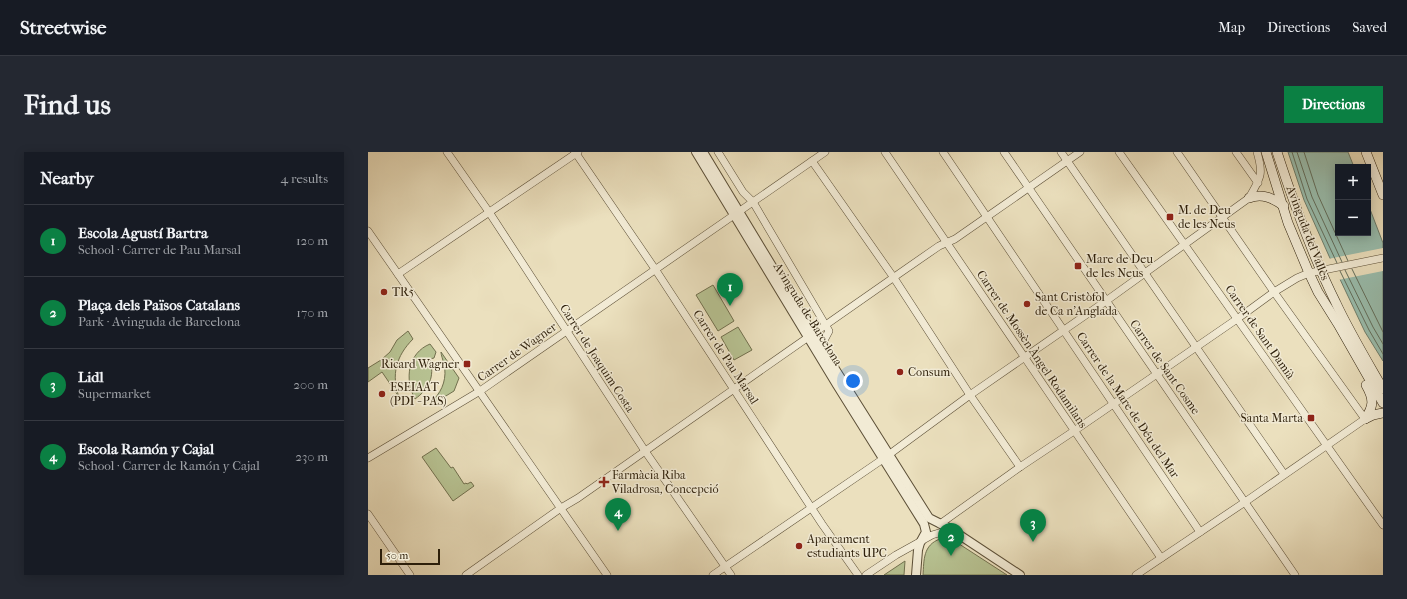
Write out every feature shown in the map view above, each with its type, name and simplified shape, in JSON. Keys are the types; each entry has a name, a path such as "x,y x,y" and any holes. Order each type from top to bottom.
{"main road":[{"name":"Avinguda del Vallès","path":"1266,152 1282,205 1309,273 1318,292 1383,403"},
{"name":"Avinguda del Vallès","path":"1277,152 1302,224 1325,270 1342,314 1383,389"},
{"path":"1366,152 1383,195"},
{"path":"1248,198 1253,196 1264,196 1282,205 1302,224"},
{"path":"1318,292 1322,305 1371,394 1371,409 1365,419"},
{"path":"1365,419 1373,415 1383,413"}],"street":[{"name":"Carrer de Joaquim Costa","path":"447,152 489,212 645,451 731,575"},
{"name":"Avinguda de Barcelona","path":"696,152 736,213 886,457 929,518 1020,575"},
{"name":"Avinguda de Barcelona","path":"703,152 736,213"},
{"name":"Avinguda de Barcelona","path":"718,152 743,192 753,202 829,331 821,346"},
{"name":"Carrer de Wagner","path":"368,458 480,391 825,152"},
{"name":"Carrer de Mossèn Àngel Rodamilans","path":"885,152 1161,558"},
{"name":"Carrer de la Mare de Déu del Mar","path":"943,152 1200,532"},
{"name":"Carrer de Sant Cosme","path":"1004,152 1295,575"},
{"path":"1061,152 1284,474"},
{"path":"466,575 939,246 986,217 1080,152"},
{"name":"Carrer de Sant Damià","path":"1119,152 1383,525"},
{"path":"1136,575 1365,419 1221,217 1177,152"},
{"path":"1236,152 1258,183"},
{"path":"713,575 886,457 970,395 1106,301 1248,198 1258,183 1261,175 1257,152"},
{"path":"398,274 576,153"},
{"name":"Carrer de Pau Marsal","path":"576,153 858,575"},
{"path":"812,161 894,278 970,395 1020,467"},
{"path":"368,231 607,575"},
{"path":"940,524 1020,467 1114,404 1274,292 1297,278 1309,273 1383,258"},
{"name":"Avinguda de Barcelona","path":"811,336 821,346 924,524 926,532 918,550 916,575"},
{"path":"368,514 410,575"},
{"path":"866,575 896,555 932,535 938,533 956,534"}],"shaded area":[{"path":"713,285 734,321 718,331 696,295"},
{"path":"738,327 752,350 734,360 721,337"},
{"path":"408,331 413,339 407,345 399,359 395,373 395,381 399,397 382,372 368,382 368,368 390,352 397,340"},
{"path":"430,344 436,352 434,358 430,359 432,371 430,382 424,391 415,399 410,383 410,367 417,354"},
{"path":"441,352 459,378 454,391 436,402 434,399 440,392 445,378 445,369"},
{"path":"436,448 451,468 453,467 464,484 471,482 474,486 453,501 422,457"},
{"path":"940,539 953,540 1007,575 923,575 924,559 927,549 930,545"},
{"path":"905,561 904,575 884,575"}],"water":[{"path":"1288,152 1348,152 1353,164 1335,164 1335,236 1371,236 1371,212 1383,243 1383,361 1365,332 1304,200"}],"pier":[{"path":"1383,248 1383,271 1338,280 1328,259"}],"place":[{"name":"M. de Deu de les Neus","path":"1170,217"},
{"name":"Mare de Deu de les Neus","path":"1078,266"},
{"name":"TR5","path":"384,292"},
{"name":"Sant Cristòfol de Ca n'Anglada","path":"1027,304"},
{"name":"Escola Agustí Bartra","path":"730,306"},
{"name":"Ricard Wagner","path":"467,364"},
{"name":"Consum","path":"900,372"},
{"name":"ESEIAAT (PDI - PAS)","path":"382,394"},
{"name":"Santa Marta","path":"1311,418"},
{"name":"Farmàcia Riba Viladrosa, Concepció","path":"604,482"},
{"name":"Escola Ramón y Cajal","path":"618,531"},
{"name":"Lidl","path":"1033,542"},
{"name":"Aparcament estudiants UPC","path":"799,546"},
{"name":"Plaça dels Països Catalans","path":"951,556"}]}
